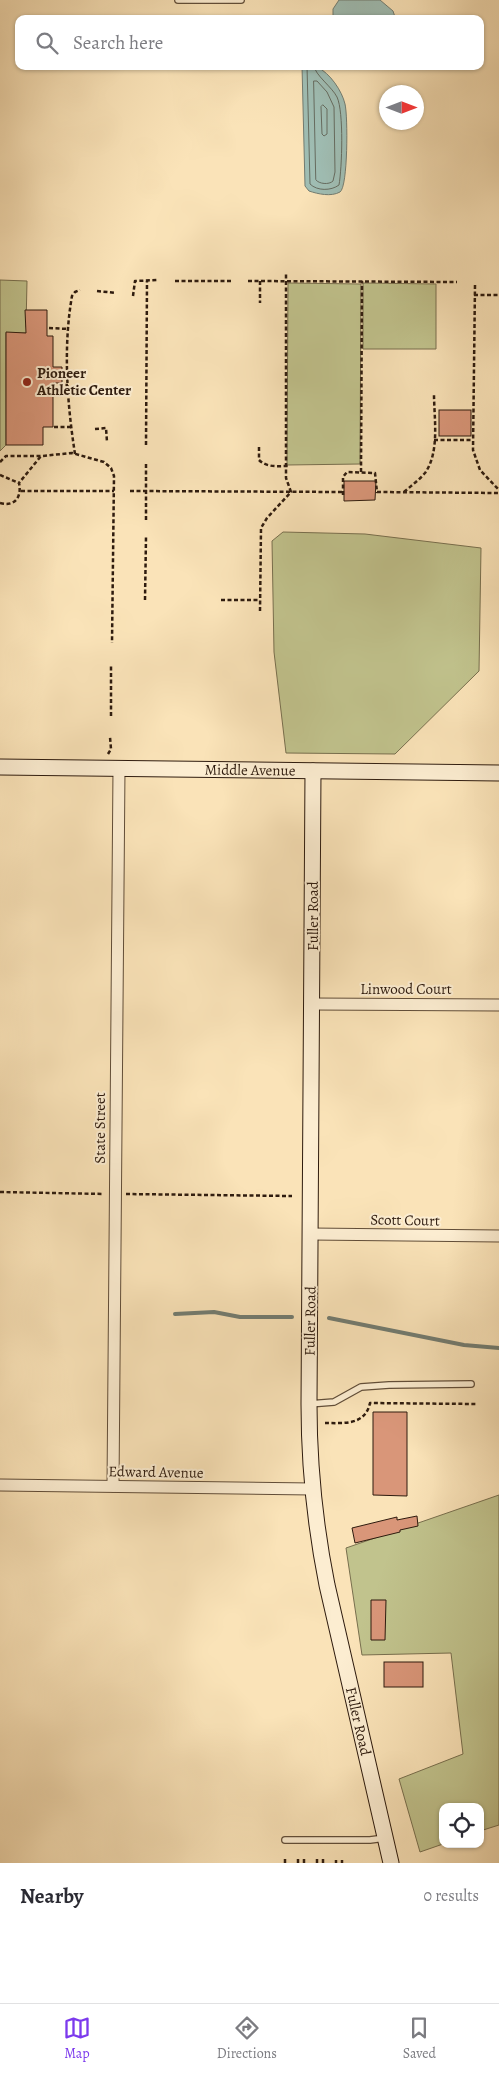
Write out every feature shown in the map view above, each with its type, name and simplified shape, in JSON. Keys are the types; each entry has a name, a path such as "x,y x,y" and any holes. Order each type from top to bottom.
{"street":[{"name":"Middle Avenue","path":"0,767 499,773"},
{"name":"State Street","path":"113,1486 119,769"},
{"name":"Fuller Road","path":"313,771 309,1404 312,1489 319,1548 391,1863"},
{"name":"Linwood Court","path":"313,1004 499,1005"},
{"name":"Scott Court","path":"311,1234 499,1236"},
{"name":"Edward Avenue","path":"0,1485 312,1489"}],"lane":[{"path":"178,0 241,0"},
{"path":"309,1404 334,1402 362,1388 389,1384 471,1384"},
{"path":"285,1840 370,1840 385,1838"}],"path":[{"path":"286,272 286,478 291,492"},
{"path":"133,296 135,281 158,280"},
{"path":"146,446 147,281"},
{"path":"175,281 232,281"},
{"path":"248,281 457,282"},
{"path":"260,281 260,302"},
{"path":"361,472 362,281"},
{"path":"475,285 472,440 474,455 480,470 499,491"},
{"path":"75,454 68,385 69,329 72,296 80,290"},
{"path":"97,291 116,293"},
{"path":"474,295 499,295"},
{"path":"49,328 69,329"},
{"path":"59,384 68,385"},
{"path":"404,492 426,470 434,448 434,394"},
{"path":"54,427 71,427"},
{"path":"96,429 106,428 108,442"},
{"path":"434,440 472,440"},
{"path":"259,447 259,460 262,463 267,466 287,466"},
{"path":"0,462 6,456 42,456 72,453 108,465 113,472 112,643"},
{"path":"19,483 42,456"},
{"path":"146,462 146,520"},
{"path":"130,491 343,494 344,474 361,472 375,474 377,492 499,491"},
{"path":"0,476 19,483"},
{"path":"0,503 8,504 14,502 19,497 21,491 19,483"},
{"path":"21,491 114,491"},
{"path":"260,611 261,528 267,518 291,492"},
{"path":"145,600 146,537"},
{"path":"221,600 260,600"},
{"path":"111,665 111,716"},
{"path":"106,756 110,748 110,737"},
{"path":"0,1192 106,1194"},
{"path":"123,1194 292,1196"},
{"path":"324,1423 350,1423 358,1420 368,1410 370,1403 476,1404"}],"green space":[{"path":"0,280 27,281 26,327 35,333 6,333 6,445 0,451"},
{"path":"288,283 361,284 360,464 287,465"},
{"path":"363,283 436,284 436,349 363,349"},
{"path":"283,532 365,534 481,548 479,671 395,754 286,753 274,652 272,541"},
{"path":"499,1495 499,1825 484,1830 484,1803 439,1803 439,1845 420,1852 399,1779 463,1754 451,1653 362,1655 346,1548"}],"water":[{"path":"339,0 380,0 393,11 394,15 333,15 333,9"},
{"path":"302,70 322,70 338,88 345,104 347,136 345,178 343,187 336,194 316,193 309,191 305,186"}],"building":[{"path":"25,310 47,310 47,336 53,336 53,367 62,367 62,383 53,383 53,427 43,427 43,445 6,445 6,332 26,333"},
{"path":"439,410 471,410 471,436 439,436"},
{"path":"344,481 376,481 375,500 344,501"},
{"path":"373,1412 407,1412 407,1496 373,1495"},
{"path":"417,1516 418,1526 355,1543 352,1528 397,1517 397,1520"},
{"path":"371,1600 386,1600 385,1640 371,1640"},
{"path":"384,1662 423,1662 423,1687 384,1687"}],"waterway":[{"path":"175,1314 214,1312 240,1317 292,1317"},
{"path":"329,1318 464,1345 499,1348"}],"place":[{"name":"Pioneer Athletic Center","path":"27,382"}]}
